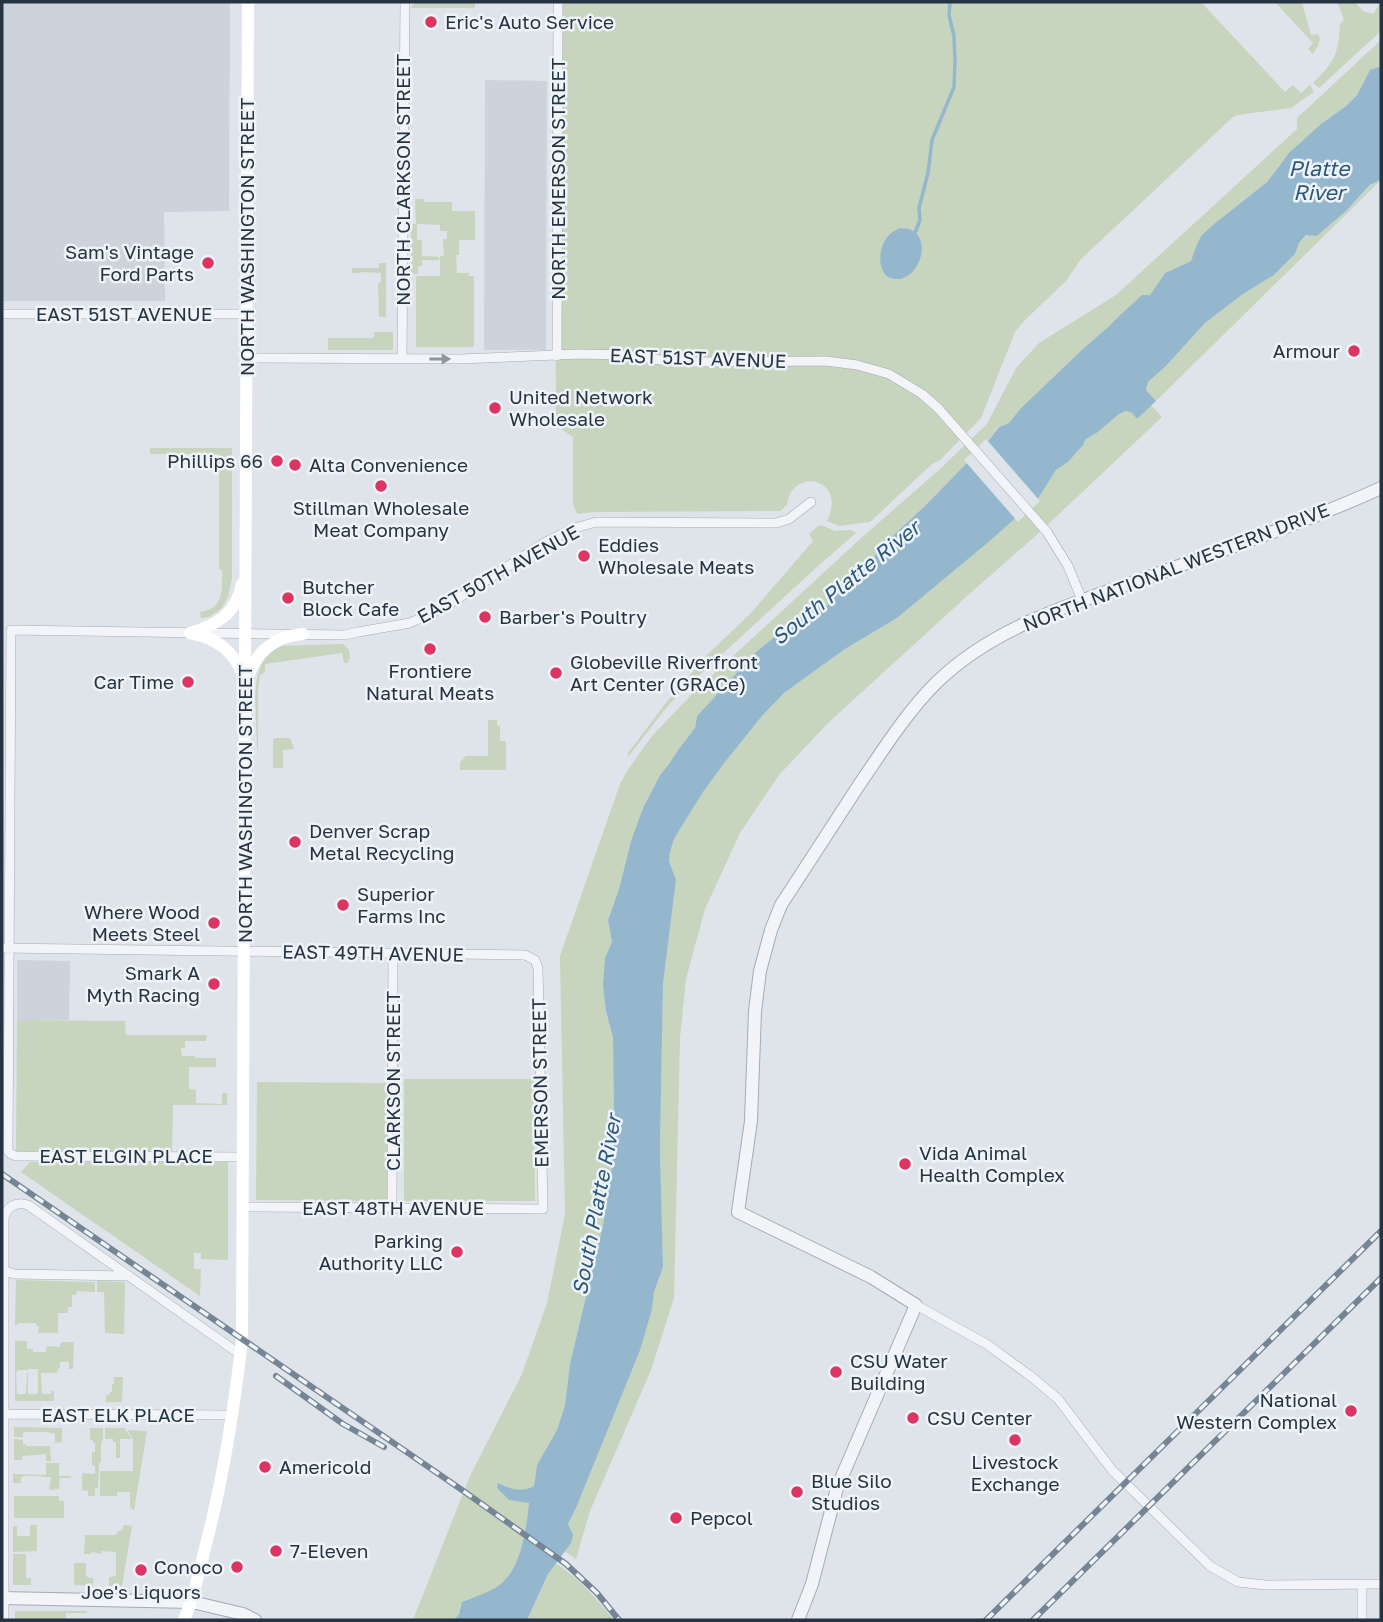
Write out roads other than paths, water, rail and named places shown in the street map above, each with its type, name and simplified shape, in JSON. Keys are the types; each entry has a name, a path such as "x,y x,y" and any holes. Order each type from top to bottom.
{"main road":[{"name":"NORTH WASHINGTON STREET","path":"184,1620 192,1602 218,1500 242,1340 248,2"},
{"path":"190,633 211,625 228,613 239,596 246,569"},
{"path":"190,633 210,638 227,650 239,667 245,688"},
{"path":"245,688 253,665 265,649 282,639 303,634"},
{"name":"NORTH WASHINGTON STREET","path":"192,1602 194,1620"}],"street":[{"name":"NORTH CLARKSON STREET","path":"402,359 405,2"},
{"name":"NORTH EMERSON STREET","path":"557,356 558,2"},
{"name":"EAST 51ST AVENUE","path":"2,314 247,314"},
{"name":"EAST 51ST AVENUE","path":"247,358 402,359 626,355 692,362 826,361 858,365 905,382 922,394 956,428 1046,532 1068,566 1082,600"},
{"name":"NORTH NATIONAL WESTERN DRIVE","path":"916,1305 871,1277 738,1212 751,1121 755,1011 760,971 781,905 882,751 913,709 937,682 962,661 1024,623 1381,488"},
{"name":"EAST 50TH AVENUE","path":"6,948 11,630 345,635 410,623 445,607 544,543 572,529 596,522 776,523 789,519 811,502"},
{"name":"EAST 49TH AVENUE","path":"6,948 525,955 533,958"},
{"name":"EAST ELGIN PLACE","path":"6,948 10,1153 16,1156 243,1157"},
{"name":"CLARKSON STREET","path":"392,1208 393,953"},
{"name":"EMERSON STREET","path":"533,958 538,968 542,1209"},
{"path":"4,1620 3,1270 5,1214 12,1206 23,1203 28,1205 241,1355"},
{"name":"EAST 48TH AVENUE","path":"243,1208 542,1209"},
{"path":"3,1270 14,1274 130,1276"},
{"path":"798,1620 812,1584 837,1488 916,1305 988,1345 1058,1399 1112,1471 1210,1566 1238,1582 1265,1585 1381,1584"},
{"name":"EAST ELK PLACE","path":"4,1414 232,1415"},
{"path":"1362,1584 1362,1620"},
{"path":"3,1598 192,1602 243,1614 255,1620"}],"water":[{"name":"Platte River","path":"1381,66 1381,180 1370,185 1317,236 1306,235 1295,254 1274,275 1243,294 1205,323 1148,382 1146,390 1156,401 1137,419 1126,411 1086,439 1068,462 1056,470 1039,497 991,540 897,618 845,649 784,693 725,762 674,839 669,861 676,880 663,984 660,1149 663,1267 654,1292 652,1309 640,1350 568,1524 573,1535 571,1543 548,1574 527,1620 454,1620 459,1614 462,1602 494,1588 506,1579 512,1570 521,1549 529,1503 509,1500 497,1488 498,1483 516,1489 534,1486 537,1465 557,1430 565,1405 570,1364 603,1225 612,1167 613,1038 603,985 605,958 612,942 608,920 631,841 643,808 660,775 695,728 697,716 756,652 813,605 827,606 831,600 828,593 868,566 881,547 925,506 999,427 1009,423 1020,409 1142,295 1150,295 1165,273 1191,261 1201,236 1267,182 1289,153 1357,95 1370,70"},
{"path":"900,228 910,229 918,235 922,250 911,274 896,279 888,277 883,271 880,254 887,238"}],"waterway":[{"path":"915,233 920,220 919,208 928,173 932,140 954,87 954,36 949,15 950,2"}],"railway":[{"path":"2,1174 566,1564 597,1593 619,1620"},
{"path":"986,1620 1381,1231"},
{"path":"1033,1620 1381,1278"},
{"path":"276,1376 343,1424 384,1447"}],"place":[{"name":"Eric's Auto Service","path":"431,22"},
{"name":"Sam's Vintage Ford Parts","path":"208,263"},
{"name":"Armour","path":"1354,351"},
{"name":"United Network Wholesale","path":"495,408"},
{"name":"Phillips 66","path":"277,461"},
{"name":"Alta Convenience","path":"295,465"},
{"name":"Stillman Wholesale Meat Company","path":"381,486"},
{"name":"Eddies Wholesale Meats","path":"584,556"},
{"name":"Butcher Block Cafe","path":"288,598"},
{"name":"Barber's Poultry","path":"485,617"},
{"name":"Frontiere Natural Meats","path":"430,649"},
{"name":"Globeville Riverfront Art Center (GRACe)","path":"556,673"},
{"name":"Car Time","path":"188,682"},
{"name":"Denver Scrap Metal Recycling","path":"295,842"},
{"name":"Superior Farms Inc","path":"343,905"},
{"name":"Where Wood Meets Steel","path":"214,923"},
{"name":"Smark A Myth Racing","path":"214,984"},
{"name":"Vida Animal Health Complex","path":"905,1164"},
{"name":"Parking Authority LLC","path":"457,1252"},
{"name":"CSU Water Building","path":"836,1372"},
{"name":"National Western Complex","path":"1351,1411"},
{"name":"CSU Center","path":"913,1418"},
{"name":"Livestock Exchange","path":"1015,1440"},
{"name":"Americold","path":"265,1467"},
{"name":"Blue Silo Studios","path":"797,1492"},
{"name":"Pepcol","path":"676,1518"},
{"name":"7-Eleven","path":"276,1551"},
{"name":"Conoco","path":"237,1567"},
{"name":"Joe's Liquors","path":"141,1570"}],"water label":[{"name":"South Platte River","path":"846,583"},
{"name":"South Platte River","path":"597,1205"}]}
